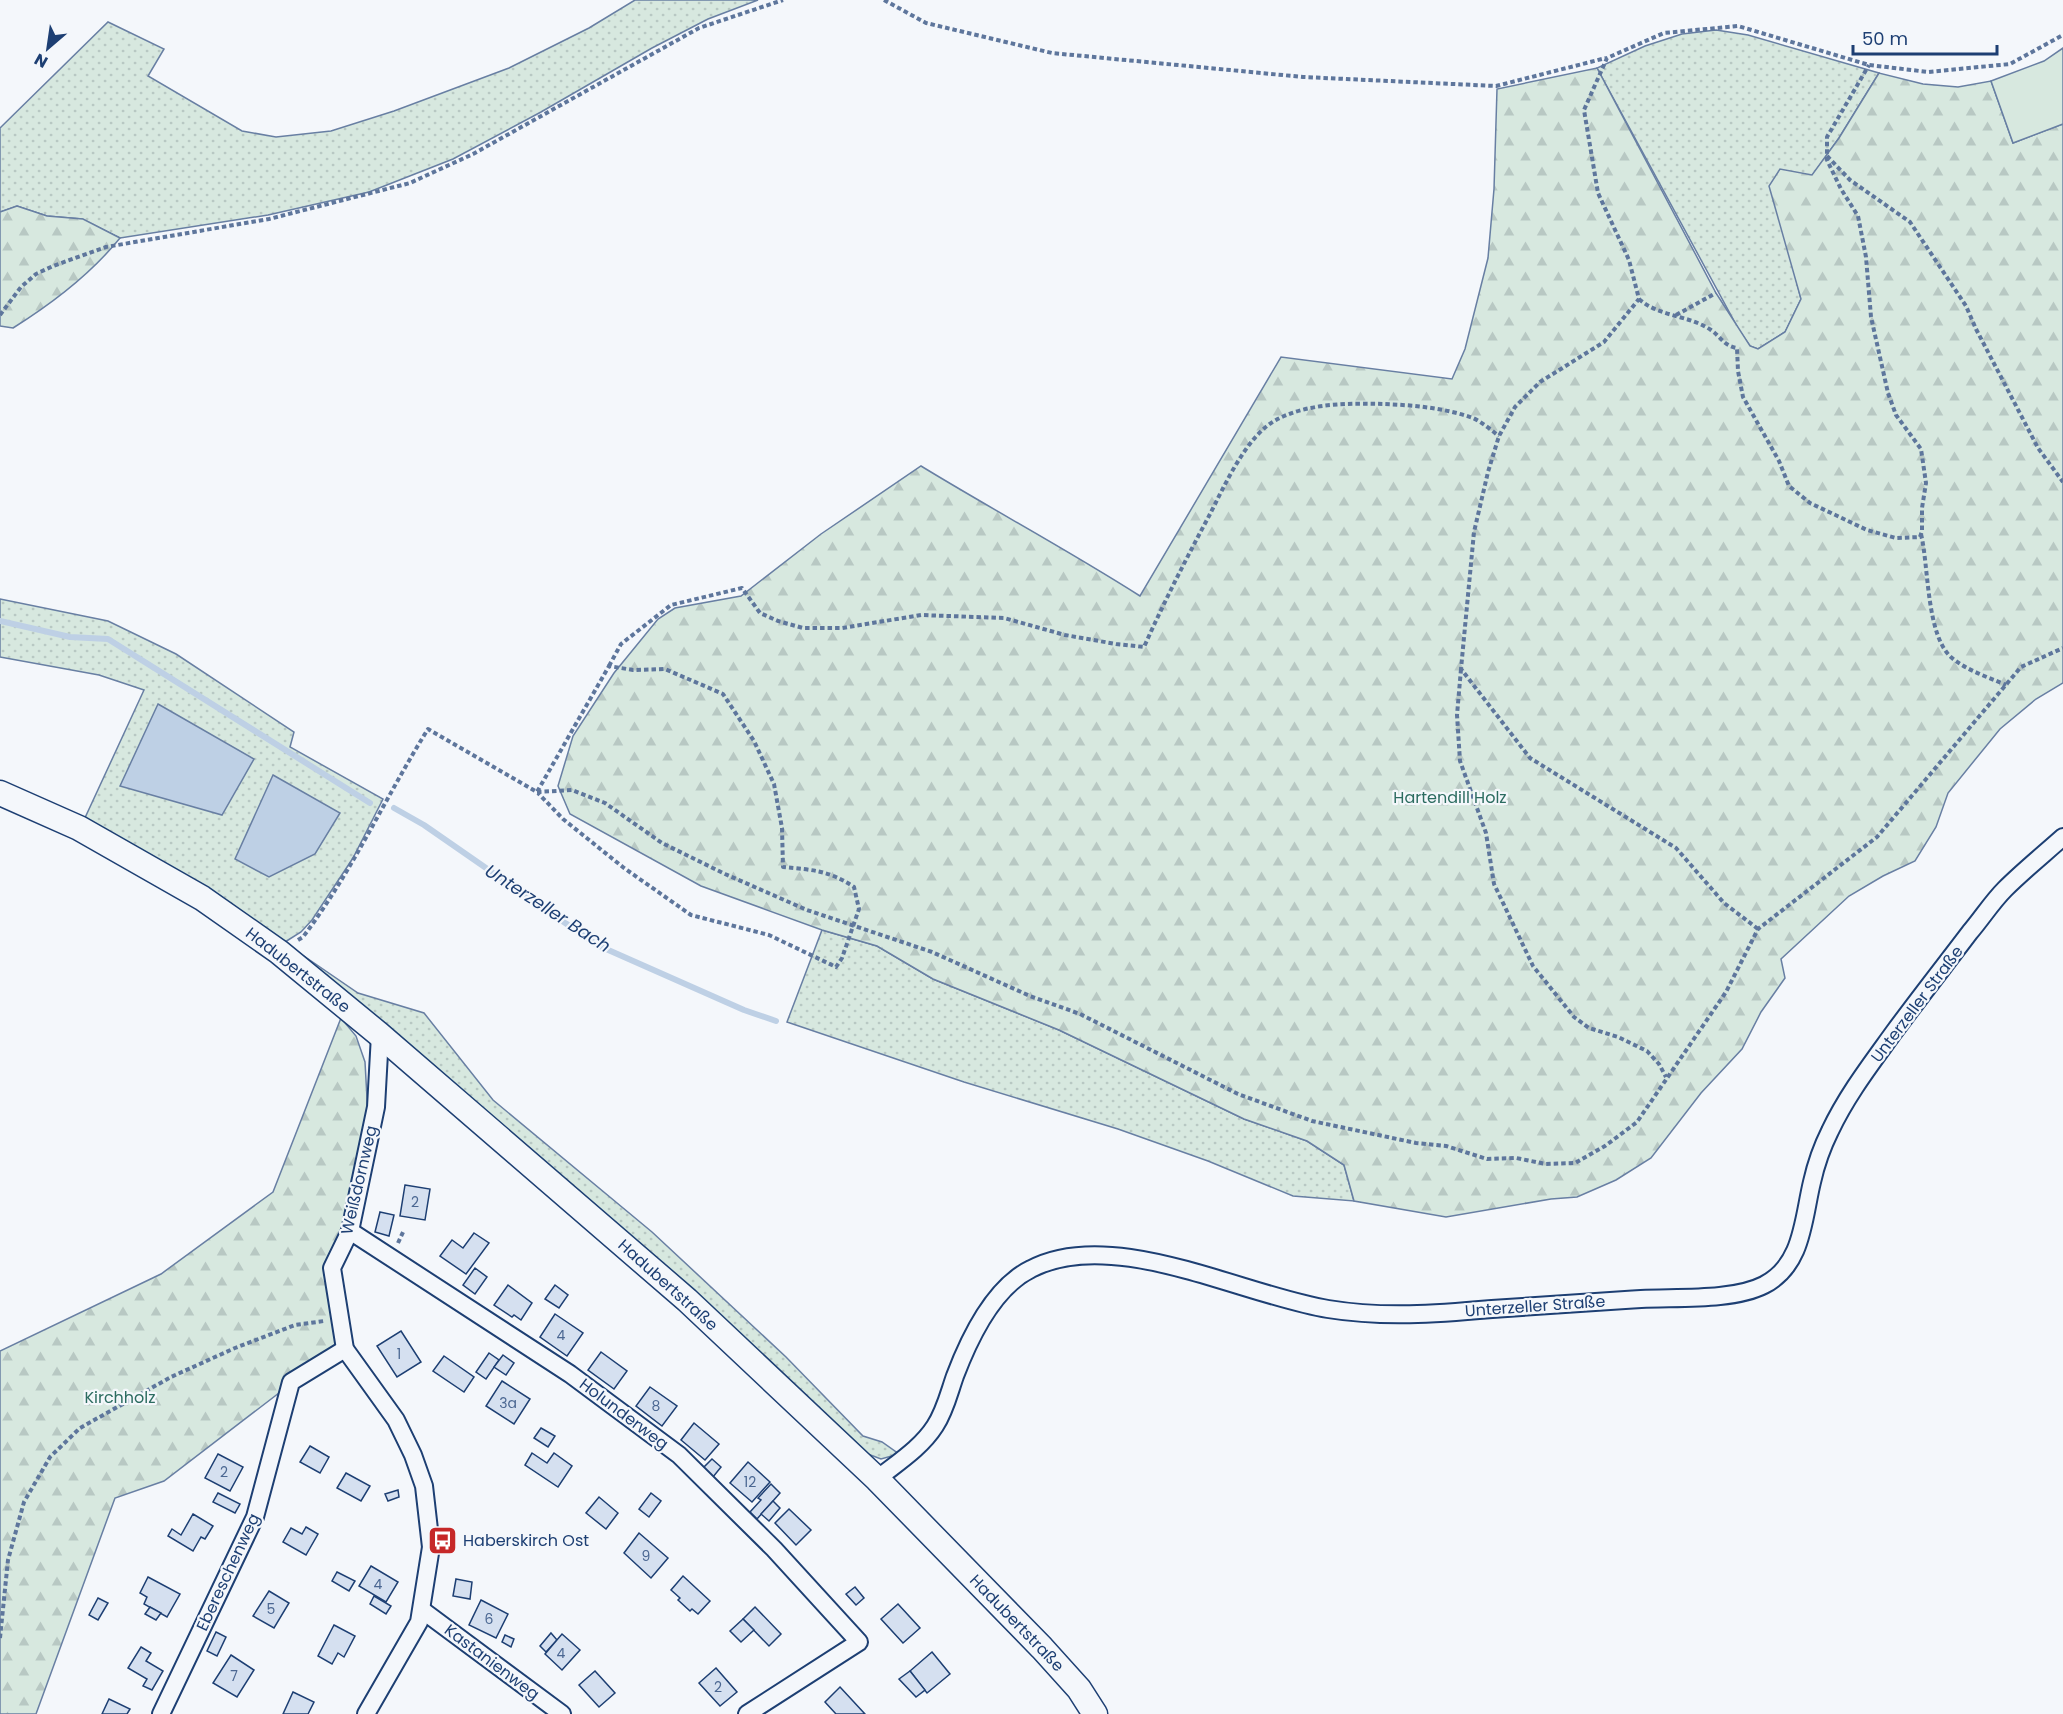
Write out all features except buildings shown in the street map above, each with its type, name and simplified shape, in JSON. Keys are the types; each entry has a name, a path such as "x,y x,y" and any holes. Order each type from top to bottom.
{"street":[{"name":"Hadubertstraße","path":"0,793 79,828 202,898 279,952 381,1035 687,1300 877,1479 1042,1648 1079,1689 1095,1714"},
{"name":"Unterzeller Straße","path":"877,1479 924,1441 934,1429 942,1415 967,1350 989,1308 1026,1271 1042,1263 1063,1257 1089,1254 1126,1257 1221,1280 1286,1300 1369,1314 1424,1315 1732,1295 1767,1284 1789,1262 1798,1247 1820,1152 1843,1104 1901,1023 2003,891 2063,837"},
{"name":"Weißdornweg","path":"366,1714 420,1622 431,1547 424,1486 413,1455 396,1420 345,1349 332,1268 350,1231 376,1107 381,1035"},
{"name":"Holunderweg","path":"350,1231 570,1374 679,1455 774,1549 859,1642 747,1714"},
{"name":"Ebereschenweg","path":"161,1714 255,1517 291,1382 345,1349"},
{"name":"Kastanienweg","path":"422,1610 562,1714"}],"path":[{"path":"0,315 21,287 36,274 106,247 269,219 410,183 473,154 699,28 783,0"},
{"path":"884,0 926,23 1052,53 1304,77 1496,86 1606,58 1664,33 1738,26 1869,65 1929,72 2010,64 2063,34"},
{"path":"1606,58 1584,110 1598,193 1629,260 1639,299 1659,312 1688,319 1712,331 1724,344 1737,348 1743,397 1775,454 1789,486 1810,503 1867,530 1896,538 1920,537 1921,534"},
{"path":"1869,65 1827,137 1827,156 1841,189 1858,216 1866,257 1871,317 1888,393 1896,415 1921,449 1926,483 1921,534 1927,566 1928,591 1938,637 1950,657 1978,674 2006,685"},
{"path":"1827,156 1850,180 1910,222 1966,306 2038,448 2063,482"},
{"path":"1676,315 1716,292"},
{"path":"1639,299 1604,342 1540,382 1515,406 1499,436 1474,532 1457,715 1461,761 1486,833 1494,884 1533,966 1574,1017 1589,1028 1618,1037 1647,1051 1659,1064 1666,1077"},
{"path":"537,792 621,644 671,604 742,588 760,613 803,628 842,628 921,615 993,617 1026,622 1065,635 1144,647 1167,595 1231,476 1260,432 1275,421 1311,408 1392,405 1441,409 1475,419 1499,436"},
{"path":"537,792 572,790 605,803 662,843 724,874 807,910 932,952 1030,996 1080,1014 1238,1094 1304,1118 1342,1129 1416,1143 1446,1146 1486,1159 1516,1158 1546,1164 1575,1163 1605,1146 1637,1122 1726,992 1758,929 1877,837 2021,667 2063,648"},
{"path":"279,952 303,937 328,904 428,729 537,792 562,819 624,868 691,915 769,935 836,967 842,958 859,909 854,887 837,876 814,870 783,867 783,828 774,784 754,741 723,694 665,669 633,670 609,666"},
{"path":"1461,669 1530,758 1676,848 1724,903 1758,929"},
{"path":"0,1638 8,1560 24,1502 50,1457 80,1428 171,1377 235,1348 295,1325 339,1319"}],"green space":[{"path":"635,0 758,0 708,19 652,48 541,112 453,159 369,192 268,215 120,238 82,219 47,216 17,206 0,212 0,128 108,22 164,49 148,76 242,131 276,137 331,131 394,111 509,68 589,28"},
{"path":"1716,30 1748,35 1879,73 1839,138 1812,176 1793,267 1801,299 1785,332 1758,349 1750,346 1739,330 1597,68 1645,46 1682,34"},
{"path":"2063,48 2063,124 2013,143 1991,81 2044,61"},
{"name":"Hartendill Holz","path":"1597,68 1716,293 1750,346 1758,349 1785,332 1801,299 1769,186 1780,169 1812,175 1839,138 1879,73 1923,84 1958,87 1991,81 2013,143 2063,124 2063,683 2036,699 2000,729 1948,793 1936,827 1915,861 1849,896 1781,959 1785,978 1761,1012 1742,1049 1701,1093 1651,1158 1616,1180 1577,1197 1551,1199 1446,1217 1354,1201 1344,1165 1307,1141 1244,1119 1059,1030 933,979 877,946 822,930 701,886 570,814 558,786 573,736 614,673 658,619 675,608 741,596 821,534 921,466 1140,596 1281,357 1452,379 1465,349 1488,258 1494,189 1497,89"},
{"path":"17,206 47,216 83,219 120,238 70,288 13,328 0,326 0,212"},
{"path":"0,599 108,621 176,654 294,732 290,747 383,799 353,858 312,920 301,932 285,942 84,820 144,690 99,675 0,657"},
{"path":"822,930 877,946 933,979 1059,1030 1244,1119 1307,1141 1344,1165 1354,1201 1293,1196 1208,1161 1118,1129 964,1082 787,1022"},
{"path":"301,954 358,993 424,1013 493,1100 652,1232 786,1357 863,1436 882,1442 899,1454 881,1459 860,1451 306,964"},
{"name":"Kirchholz","path":"341,1018 356,1036 365,1062 368,1116 342,1230 326,1268 339,1347 164,1481 115,1498 36,1714 0,1714 0,1351 161,1274 273,1192"}],"water":[{"path":"158,704 254,759 222,815 120,786"},
{"path":"273,775 340,813 315,854 269,877 235,859"}],"waterway":[{"name":"Unterzeller Bach","path":"0,621 70,637 108,639 370,803"},
{"name":"Unterzeller Bach","path":"394,808 424,825 597,945 744,1010 776,1021"}],"place":[{"name":"Haberskirch Ost","path":"442,1540"}]}
